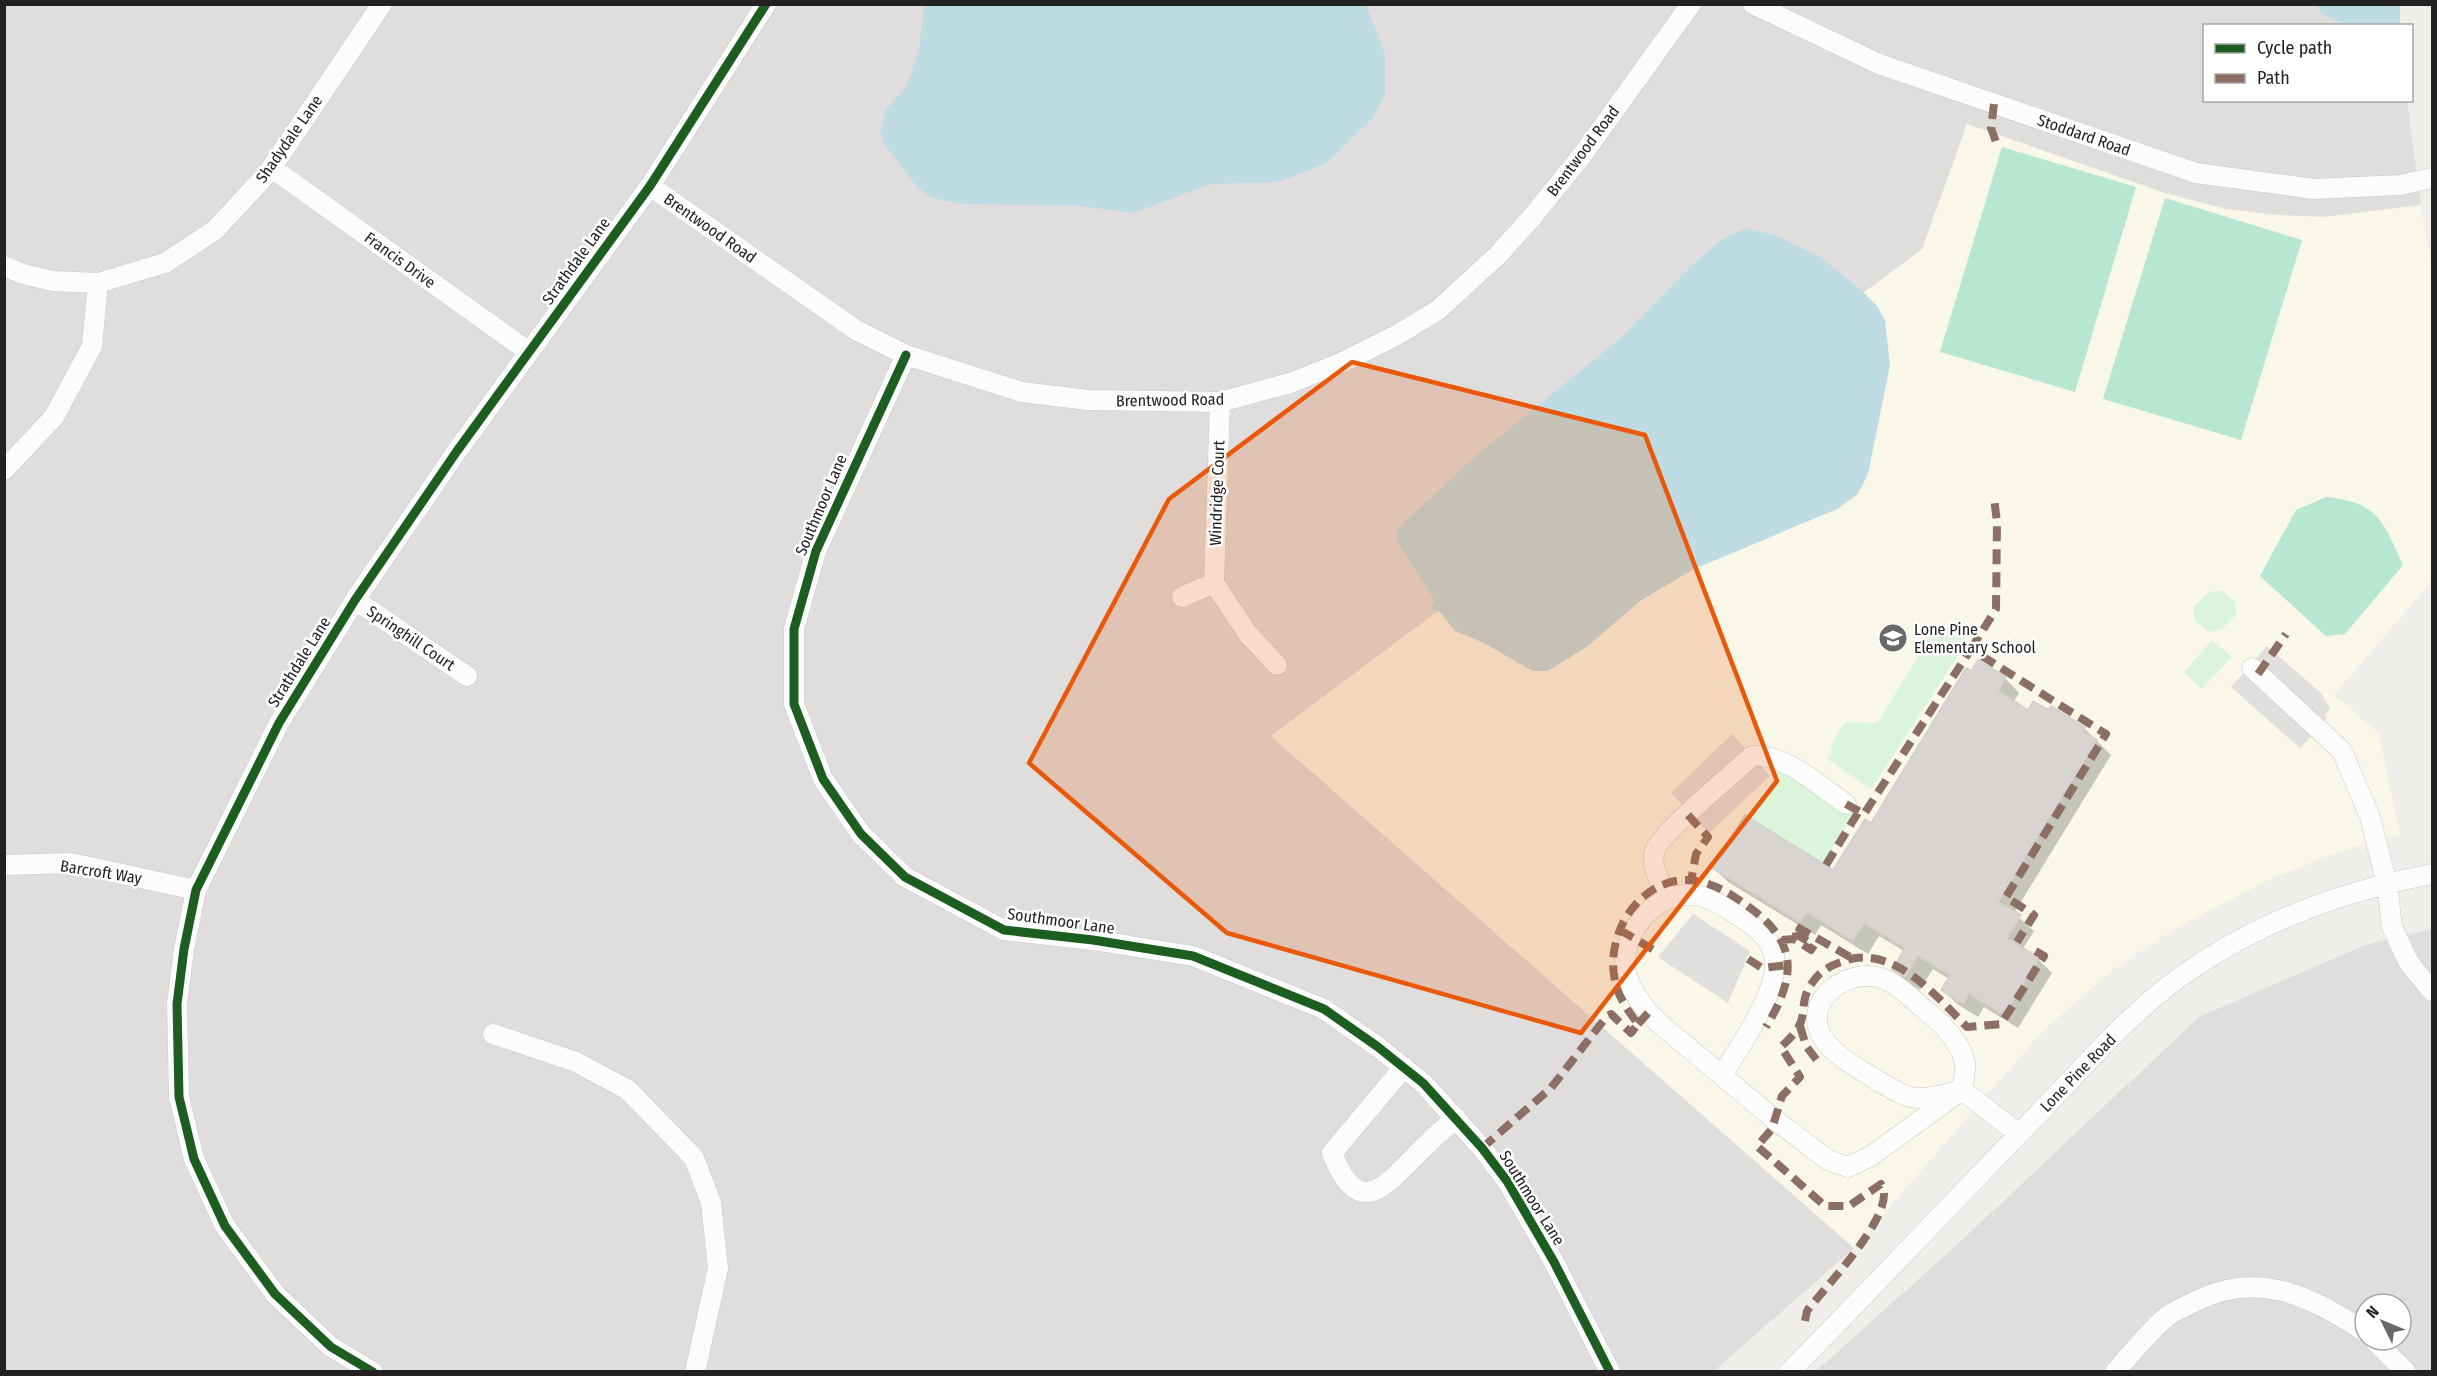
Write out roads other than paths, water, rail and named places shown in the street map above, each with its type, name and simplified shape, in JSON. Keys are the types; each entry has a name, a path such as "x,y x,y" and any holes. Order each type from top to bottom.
{"street":[{"name":"Shadydale Lane","path":"4,266 23,274 52,281 98,283 165,262 215,230 272,168 382,4"},
{"name":"Strathdale Lane","path":"373,1371 332,1347 275,1294 225,1226 194,1159 179,1097 177,1004 184,949 196,890 279,723 355,600 529,352 650,186 766,4"},
{"name":"Brentwood Road","path":"650,186 856,330 906,355 1022,392 1088,400 1220,402 1290,383 1341,363 1397,335 1438,310 1498,255 1533,216 1581,157 1691,4"},
{"name":"Stoddard Road","path":"1753,4 1879,63 2196,173 2314,189 2400,185 2433,178"},
{"name":"Francis Drive","path":"272,168 529,352"},
{"path":"4,470 54,417 92,346 98,283"},
{"name":"Southmoor Lane","path":"906,355 816,551 794,628 794,704 823,779 861,834 905,877 1004,930 1093,940 1193,956 1324,1009 1423,1083 1456,1118 1507,1181 1554,1262 1610,1371"},
{"name":"Windridge Court","path":"1214,583 1220,402"},
{"path":"1182,597 1214,583 1248,634 1277,665"},
{"name":"Springhill Court","path":"355,600 466,676"},
{"path":"2252,668 2342,751 2370,817 2386,884 2392,927 2399,946 2409,963 2433,991"},
{"path":"1668,898 1654,864 1655,850 1673,828 1752,756 1765,755 1779,760 1846,804"},
{"name":"Barcroft Way","path":"4,865 71,863 196,890"},
{"name":"Lone Pine Road","path":"1790,1371 1898,1263 2140,1010 2192,968 2261,929 2319,904 2386,884 2433,874"},
{"path":"1722,1076 1766,998 1776,966 1772,945 1747,921 1709,898 1692,895 1668,898 1649,910 1629,940 1625,962 1629,981 1648,1013 1722,1076 1828,1160 1848,1167 1871,1156 1962,1090 1965,1064 1957,1045 1939,1020 1887,981 1866,975 1849,978 1833,986 1820,1003 1817,1022 1824,1040 1852,1064 1916,1099 1962,1090 2019,1134"},
{"path":"493,1034 576,1062 628,1090 694,1158 711,1203 718,1268 695,1371"},
{"path":"1404,1067 1332,1153 1340,1173 1352,1186 1365,1192 1376,1192 1395,1178 1456,1118"},
{"path":"2115,1371 2167,1316 2207,1296 2240,1286 2288,1291 2331,1310 2353,1324"},
{"path":"2386,1352 2406,1371"}],"water":[{"path":"924,5 1366,5 1385,55 1385,95 1372,119 1326,163 1279,182 1211,184 1133,213 1080,206 959,204 931,197 917,187 885,145 880,131 886,110 904,89 911,75 919,49"},
{"path":"2315,5 2400,5 2400,24 2344,24 2324,15"},
{"path":"1746,228 1777,236 1820,257 1860,289 1877,306 1885,320 1890,365 1868,474 1858,494 1837,509 1692,570 1640,601 1588,646 1548,671 1532,671 1484,643 1455,631 1440,612 1431,609 1435,601 1397,541 1398,528 1478,454 1621,338 1688,269 1721,240"}],"place":[{"name":"Lone Pine Elementary School","path":"1893,638"}]}
